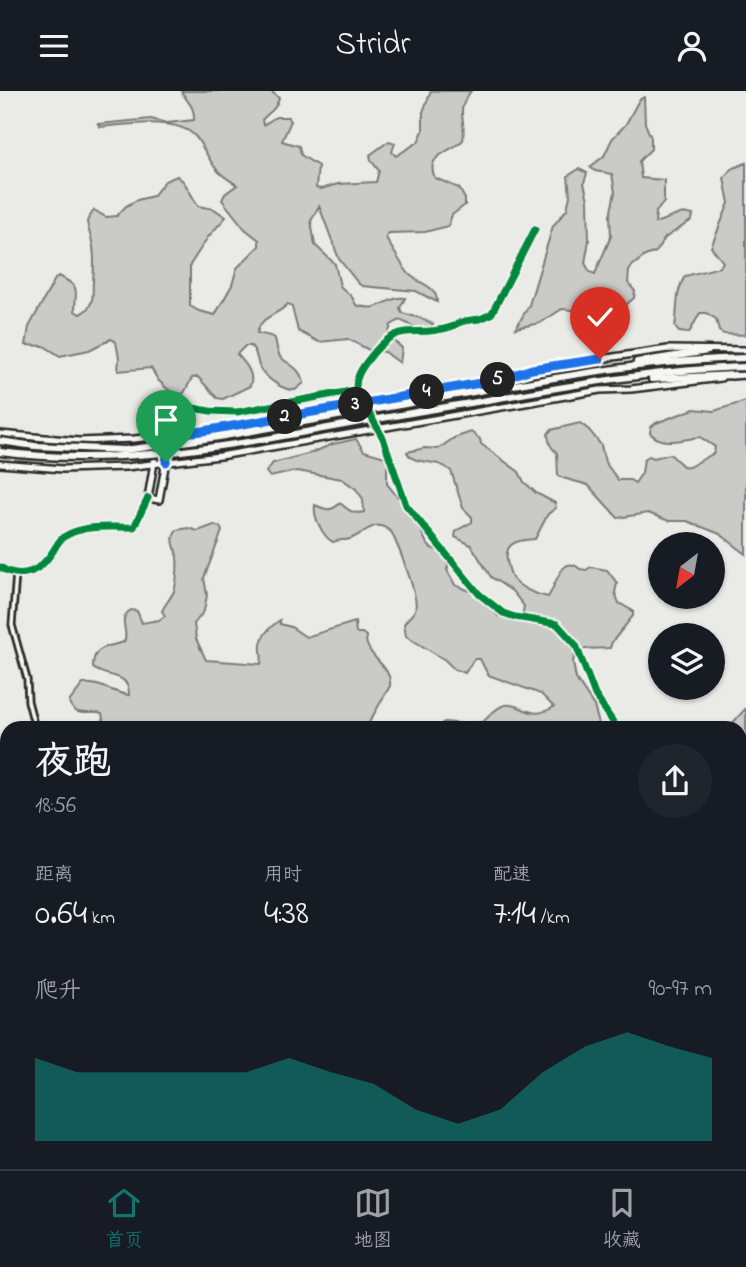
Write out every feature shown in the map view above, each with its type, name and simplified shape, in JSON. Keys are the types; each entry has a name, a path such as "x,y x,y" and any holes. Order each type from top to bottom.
{"highway":[{"path":"0,441 35,446 125,450 219,437 666,356 708,351"},
{"path":"600,370 701,359 746,358"},
{"path":"0,453 34,457 125,458 219,446 601,381 701,368 746,367"},
{"path":"601,381 734,375"}],"main road":[{"path":"0,434 92,441 203,431 498,380 532,369 668,349 746,350"},
{"path":"0,464 63,468 154,464 220,456 600,390 691,383 746,375"},
{"path":"164,403 176,405 171,434 159,500 148,498 164,403"}],"street":[{"path":"535,229 492,313 482,320 460,322 452,327 408,330 393,335 378,347 360,369 355,382 356,390 383,438 406,505 479,594 503,613 557,624 576,645 595,695 612,721"},
{"path":"176,405 209,411 237,412 356,390"},
{"path":"0,566 16,574 29,573 41,566 60,538 69,533 87,527 134,527 148,498"},
{"path":"16,574 12,625 33,721"}],"shaded area":[{"path":"181,91 271,91 279,98 274,108 262,120 263,125 276,117 288,117 291,121 282,141 299,146 301,155 318,166 316,188 321,189 338,184 376,182 379,171 370,155 389,141 395,143 392,152 396,156 418,142 423,131 423,112 431,91 471,91 462,111 463,140 440,155 433,164 435,178 459,188 465,205 452,215 448,226 425,232 389,233 386,237 408,273 434,292 437,302 416,291 362,286 339,259 319,206 311,221 315,245 335,264 340,286 356,305 372,307 405,298 400,308 402,313 433,324 429,329 421,330 400,320 391,325 388,335 402,348 400,363 385,352 369,350 348,339 319,342 298,331 292,307 288,304 266,319 257,333 274,337 280,357 300,373 304,383 295,390 280,386 266,376 251,346 245,346 237,354 250,373 250,386 223,399 217,398 198,377 192,378 184,393 175,396 158,380 151,368 118,371 116,342 111,339 89,350 60,356 44,346 26,345 29,327 59,276 76,289 75,311 80,314 89,307 93,295 94,256 87,221 94,210 106,217 117,216 126,206 153,196 165,181 177,176 184,182 198,206 214,209 226,217 208,237 190,265 190,306 215,315 232,285 237,268 259,246 259,240 245,229 222,200 225,194 237,185 216,169 195,136 187,130 164,124 100,127 98,124 151,119 167,123 194,120 192,108"},
{"path":"644,97 645,123 651,138 651,149 639,161 641,178 664,180 664,202 656,212 655,223 683,213 693,215 692,220 665,238 656,252 632,266 628,283 635,291 634,298 621,309 592,312 562,309 540,323 516,328 529,305 553,226 567,209 570,196 568,176 579,169 587,173 584,183 588,200 589,240 585,263 590,272 595,274 611,236 610,216 615,192 612,174 595,171 590,167 604,156 612,139 626,124 639,100"},
{"path":"746,163 746,335 724,334 719,331 716,319 706,313 700,313 689,333 679,332 675,327 678,294 682,282 685,276 720,267 723,262 711,247 729,203 724,178 731,169"},
{"path":"746,401 746,554 725,538 725,532 715,532 687,521 669,521 648,513 618,518 588,485 558,475 557,453 551,447 548,437 551,430 580,423 601,445 605,462 618,480 635,483 642,473 644,459 649,456 654,458 670,454 683,466 689,467 714,453 715,447 700,437 667,441 650,433 651,427 656,423 694,409 714,411"},
{"path":"471,432 480,439 481,444 519,472 524,482 536,493 555,503 556,508 548,514 535,539 515,542 508,549 507,561 513,579 529,591 548,597 560,573 568,565 586,570 591,567 607,570 617,583 615,593 619,603 633,611 633,616 610,648 575,652 573,662 576,679 594,706 598,721 484,721 505,705 538,713 554,707 541,694 488,675 480,659 474,659 465,673 454,669 445,660 406,636 404,624 415,610 416,604 408,572 392,533 386,528 376,526 350,539 333,542 317,521 315,505 328,509 340,503 351,511 364,512 363,499 356,489 342,479 297,471 270,477 266,472 273,463 356,439 364,451 385,457 387,484 416,520 427,544 447,554 450,559 447,570 455,585 484,600 498,616 522,618 524,606 512,591 491,577 471,545 455,537 456,531 472,522 472,517 463,508 451,471 439,464 410,457 407,452 425,448 438,449 454,438"},
{"path":"214,525 222,531 204,578 207,595 204,611 194,624 196,639 206,660 261,664 263,637 280,620 280,624 291,627 306,637 355,622 356,633 366,636 369,650 390,679 390,686 370,721 104,721 102,714 79,712 72,707 69,702 83,684 129,695 128,687 121,679 93,668 95,655 106,647 124,642 124,617 131,610 137,611 142,623 165,616 162,611 174,591 177,579 177,557 173,540 175,534 177,530 188,528 198,531"},
{"path":"746,708 746,721 734,721"}],"cycle path":[{"path":"535,229 492,313 484,318 461,322 451,327 407,332 389,338 379,346 363,367 356,390 383,438 406,505 479,594 503,613 557,624 576,645 595,695 612,721"},
{"path":"176,405 237,412 356,390"},
{"path":"0,567 13,573 26,573 43,564 59,541 69,534 93,528 134,527 148,498"}],"route":[{"path":"166,462 171,434 203,431 498,380 532,369 600,359"}]}
